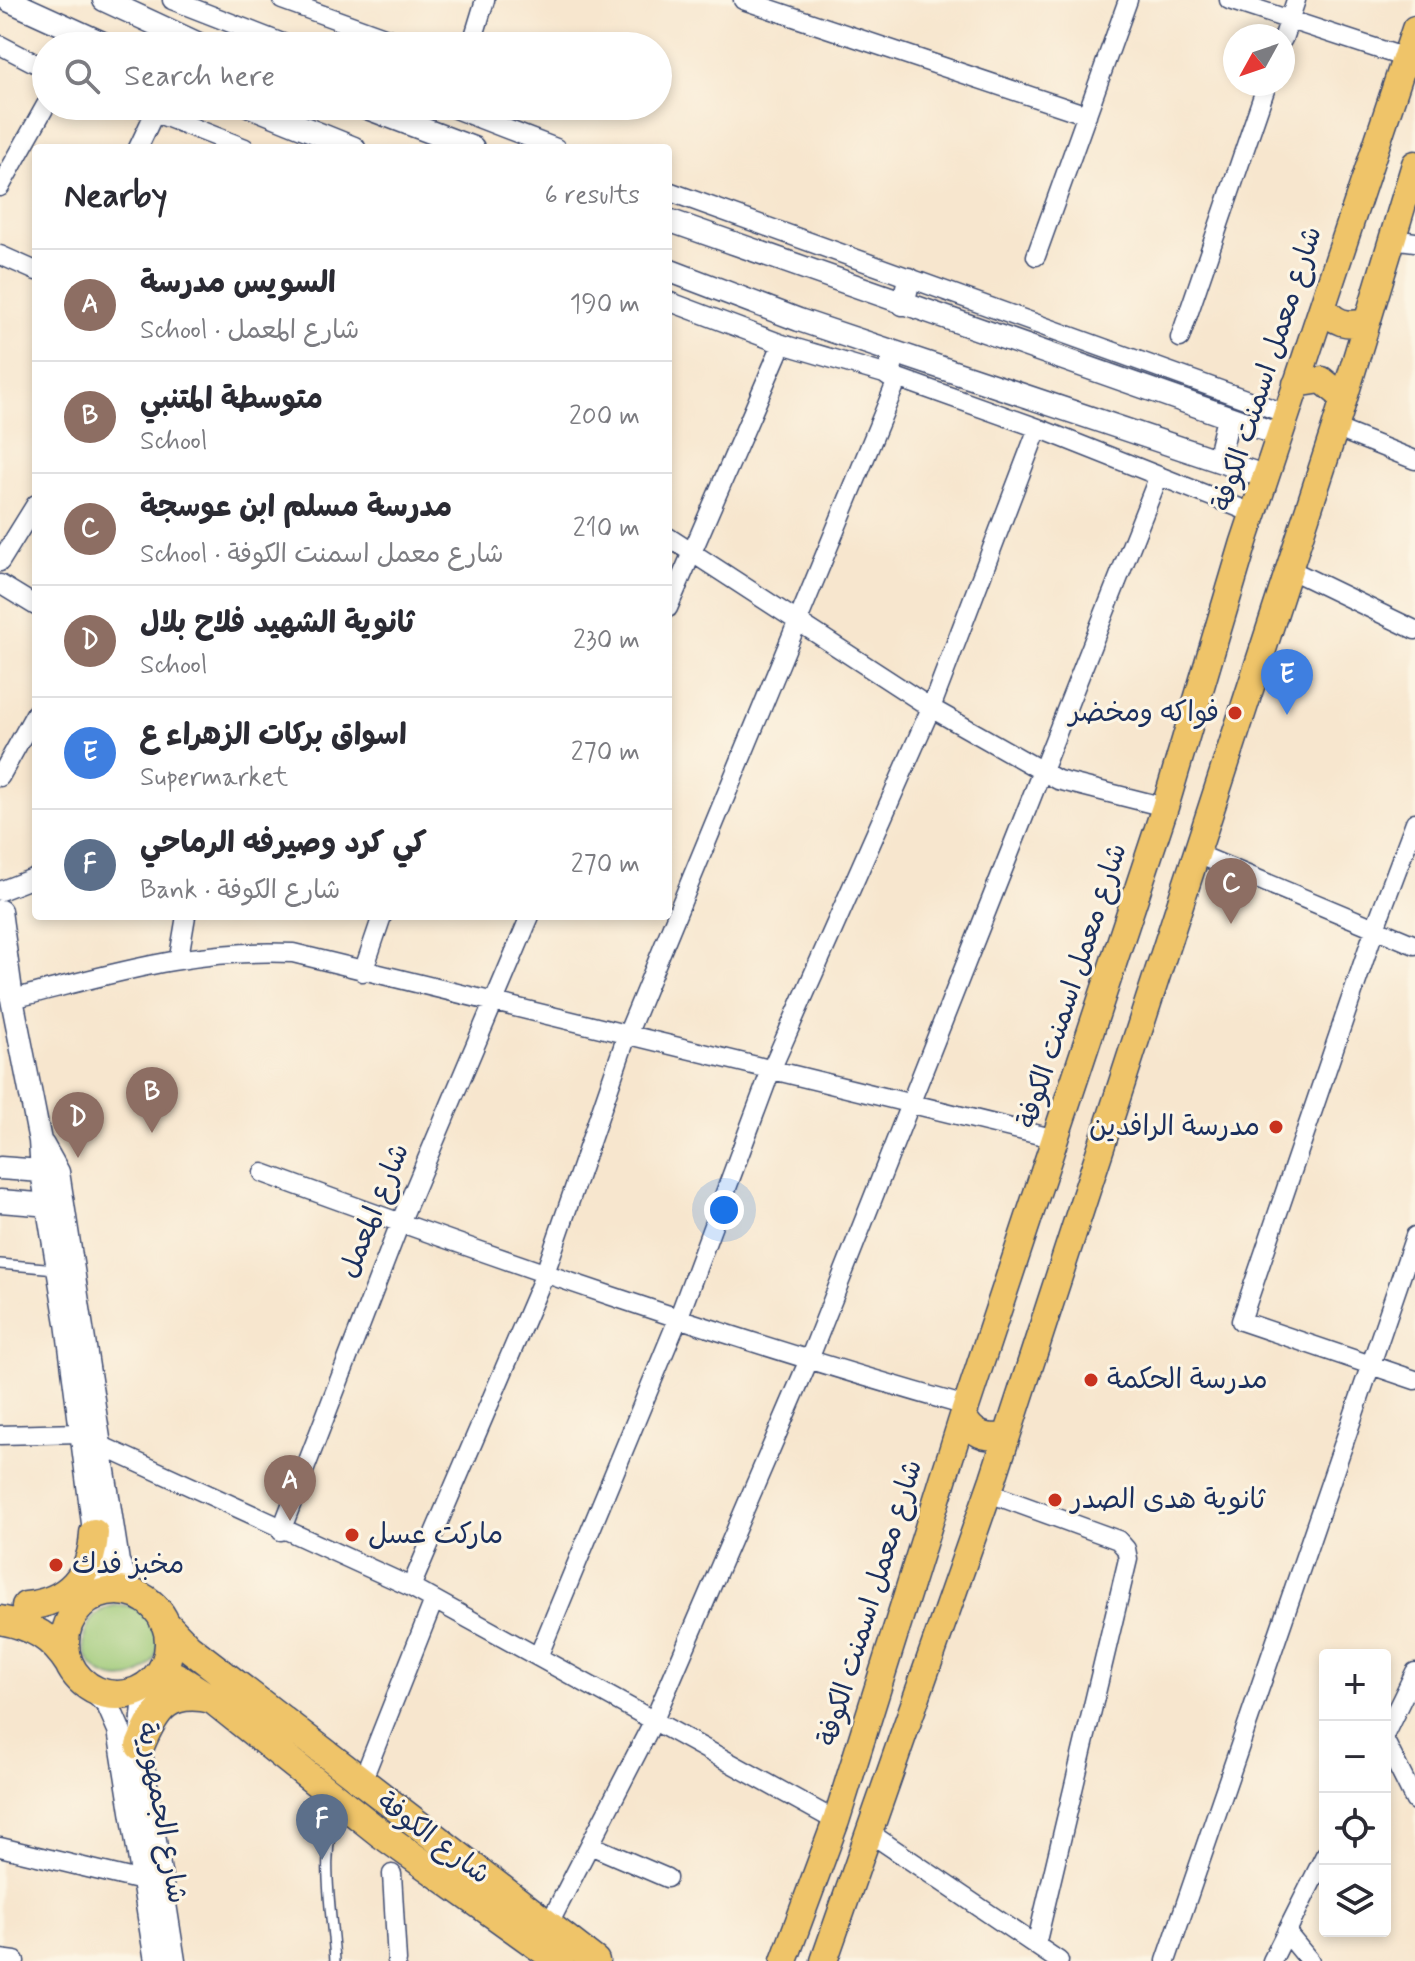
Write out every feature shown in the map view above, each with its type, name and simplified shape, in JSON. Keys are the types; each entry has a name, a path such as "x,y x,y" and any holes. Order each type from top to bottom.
{"highway":[{"path":"13,1604 59,1597 82,1578 90,1563 94,1533"},
{"path":"0,1620 34,1628 48,1636 80,1677 116,1695 151,1682 168,1650 164,1622 154,1607 140,1596 114,1591 63,1608 13,1604"},
{"path":"80,1677 66,1650 67,1629 86,1601"},
{"name":"شارع الكوفة","path":"164,1622 351,1792 559,1961"},
{"name":"شارع الكوفة","path":"151,1682 175,1676 351,1792 595,1961"},
{"path":"140,1746 155,1715 178,1697 191,1694 213,1700"}],"main road":[{"name":"شارع معمل اسمنت الكوفة","path":"784,1961 836,1821 947,1466 1165,807 1296,384 1415,29"},
{"path":"824,1961 991,1486 1367,322 1404,241 1415,164"},
{"path":"1323,306 1329,316 1345,324 1367,322"},
{"path":"1296,384 1322,380 1344,398"},
{"path":"965,1411 978,1434 996,1438 1007,1435"},
{"path":"947,1466 970,1462 991,1486"}],"street":[{"path":"8,0 78,32"},
{"path":"104,0 173,32"},
{"path":"172,0 254,32"},
{"path":"282,0 370,32"},
{"path":"475,32 485,0"},
{"path":"743,0 1087,115"},
{"path":"1036,256 1128,0"},
{"path":"1229,0 1406,58"},
{"path":"1289,24 1296,0"},
{"path":"0,45 32,62"},
{"path":"1180,338 1263,96"},
{"path":"0,187 38,120"},
{"path":"139,144 144,120"},
{"path":"173,120 229,144"},
{"path":"306,120 347,144"},
{"path":"399,120 462,144"},
{"path":"483,120 546,144"},
{"path":"672,192 909,279 1283,425"},
{"path":"672,221 1228,418 1283,425"},
{"path":"0,255 32,269"},
{"path":"672,271 894,352 1267,477"},
{"path":"903,304 909,279"},
{"path":"672,303 782,344 894,377 1038,428 1255,514"},
{"path":"672,599 782,344"},
{"path":"411,1587 544,1276 627,1035 894,377 894,352"},
{"path":"1218,460 1228,418"},
{"path":"538,1657 678,1319 771,1070 931,708 1038,428"},
{"path":"1335,428 1415,460"},
{"path":"548,1926 654,1720 808,1362 1158,478"},
{"path":"0,562 32,510"},
{"path":"672,539 931,708 1058,780 1165,807"},
{"path":"1287,568 1415,630"},
{"path":"0,584 32,604"},
{"path":"0,777 32,719"},
{"path":"1415,822 1375,928 1241,1321 1415,1380"},
{"path":"1195,853 1415,945"},
{"path":"0,891 32,879"},
{"path":"0,911 12,999 40,1141 50,1172 102,1446 118,1562 131,1589 140,1596"},
{"path":"179,957 185,920"},
{"path":"363,972 381,920"},
{"name":"شارع المعمل","path":"281,1531 400,1223 528,920"},
{"path":"12,999 179,957 241,951 293,953 1056,1139"},
{"path":"0,1168 50,1172"},
{"path":"263,1173 544,1276 965,1411"},
{"path":"0,1201 56,1206"},
{"path":"56,1206 56,1269 81,1433 98,1583 86,1601"},
{"path":"1166,1961 1415,1236"},
{"path":"0,1435 81,1433"},
{"path":"102,1446 281,1531 411,1587 836,1821"},
{"path":"991,1486 1118,1540 1126,1549 1128,1559 1036,1945"},
{"path":"351,1792 434,1600"},
{"path":"1391,1722 1415,1672"},
{"name":"شارع الجمهورية","path":"80,1677 108,1705 119,1730 156,1961"},
{"name":"شارع الجمهورية","path":"151,1682 140,1746 174,1961"},
{"path":"1391,1753 1415,1801"},
{"path":"870,1833 1059,1961"},
{"path":"590,1845 667,1878"},
{"path":"0,1847 142,1881"},
{"path":"1272,1961 1320,1865"},
{"path":"392,1874 397,1961"},
{"path":"1286,1932 1310,1961"},
{"path":"0,1959 15,1961"}],"lane":[{"path":"0,1264 56,1269"},
{"path":"335,1961 328,1854 332,1820 351,1792"}],"green space":[{"path":"121,1605 135,1608 147,1616 155,1628 158,1642 155,1656 147,1668 135,1676 121,1679 107,1676 95,1668 87,1656 84,1642 87,1628 95,1616 107,1608"}],"place":[{"name":"فواكه ومخضر","path":"1235,713"},
{"name":"اسواق بركات الزهراء ع","path":"1287,715"},
{"name":"مدرسة مسلم ابن عوسجة","path":"1231,924"},
{"name":"مدرسة الرافدين","path":"1276,1127"},
{"name":"متوسطة المتنبي","path":"152,1133"},
{"name":"ثانوية الشهيد فلاح بلال","path":"78,1158"},
{"name":"مدرسة الحكمة","path":"1091,1380"},
{"name":"ثانوية هدى الصدر","path":"1055,1500"},
{"name":"السويس مدرسة","path":"290,1521"},
{"name":"ماركت عسل","path":"352,1535"},
{"name":"مخبز فدك","path":"56,1565"},
{"name":"كي كرد وصيرفه الرماحي","path":"322,1860"}]}
